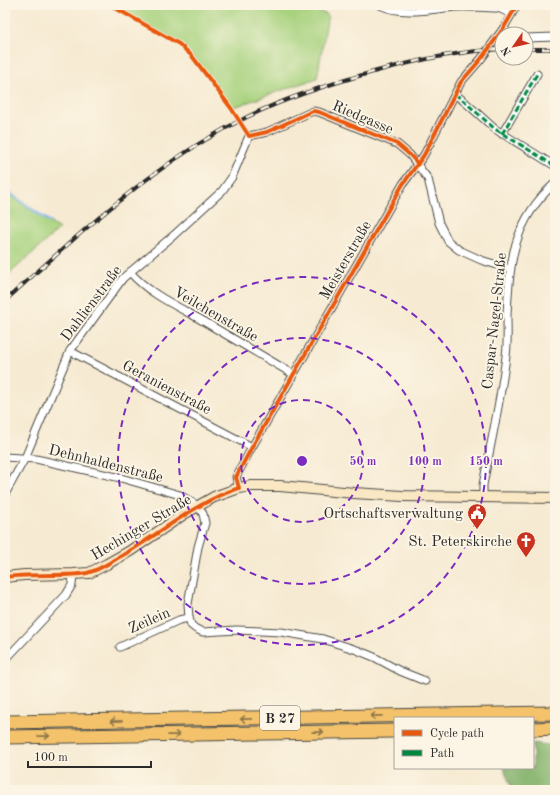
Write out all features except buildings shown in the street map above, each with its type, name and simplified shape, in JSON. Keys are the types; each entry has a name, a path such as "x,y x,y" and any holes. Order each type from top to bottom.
{"highway":[{"name":"B 27","path":"5,722 555,714"},
{"path":"534,729 555,728"},
{"name":"B 27","path":"5,737 394,731"}],"street":[{"path":"380,5 390,10 501,7 511,14"},
{"name":"Meisterstraße","path":"505,26 517,5"},
{"path":"534,38 555,37"},
{"name":"Meisterstraße","path":"239,488 236,477 252,446 376,228 403,184 424,155 461,82 494,42"},
{"path":"502,134 537,74"},
{"path":"455,94 502,134 555,166"},
{"name":"Riedgasse","path":"249,136 267,132 307,114 319,112 397,144 418,164 428,179 439,223 448,241 459,250 481,260 510,269"},
{"name":"Dahlienstraße","path":"5,494 25,458 70,351 123,278 174,235 222,191 232,178 249,136"},
{"name":"Caspar-Nagel-Straße","path":"483,496 483,485 506,355 510,269 526,216 555,183"},
{"name":"Veilchenstraße","path":"130,272 135,278 152,291 293,374"},
{"name":"Geranienstraße","path":"70,351 252,446"},
{"name":"Dehnhaldenstraße","path":"5,457 25,458 122,478 180,495 198,506"},
{"name":"Hechinger Straße","path":"5,577 88,572 107,564 130,551 184,514 214,497 239,488 252,486 280,486 402,496 555,498"},
{"path":"198,506 203,514 205,523 198,547 188,604 191,625 196,629 203,632 237,630 282,632 323,639 357,650 400,671 425,680"},
{"path":"5,660 66,595 72,585 73,574"},
{"name":"Zeilein","path":"120,647 179,620 189,618"}],"green space":[{"path":"110,5 303,5 328,15 317,78 231,108 192,56 179,44"},
{"path":"5,190 59,229 5,278"},
{"path":"534,743 555,746 555,790 512,790 504,769 534,769"}],"waterway":[{"path":"5,190 50,222"}],"railway":[{"path":"534,49 555,49"},
{"path":"5,301 78,235 147,179 196,146 247,117 278,103 343,80 408,63 471,52 494,50"}],"marked path":[{"path":"502,134 537,74"},
{"path":"455,94 495,129 555,166"}],"cycle path":[{"path":"110,5 179,44 192,56 231,108 249,136 267,132 313,111 319,112 397,144 418,164"},
{"path":"5,577 29,575 75,575 92,572 138,546 179,518 223,494 239,488 236,477 252,447 403,184 424,155 461,82 481,59 503,29 517,5"}],"place":[{"name":"Ortschaftsverwaltung","path":"477,530"},
{"name":"St. Peterskirche","path":"526,558"}]}
